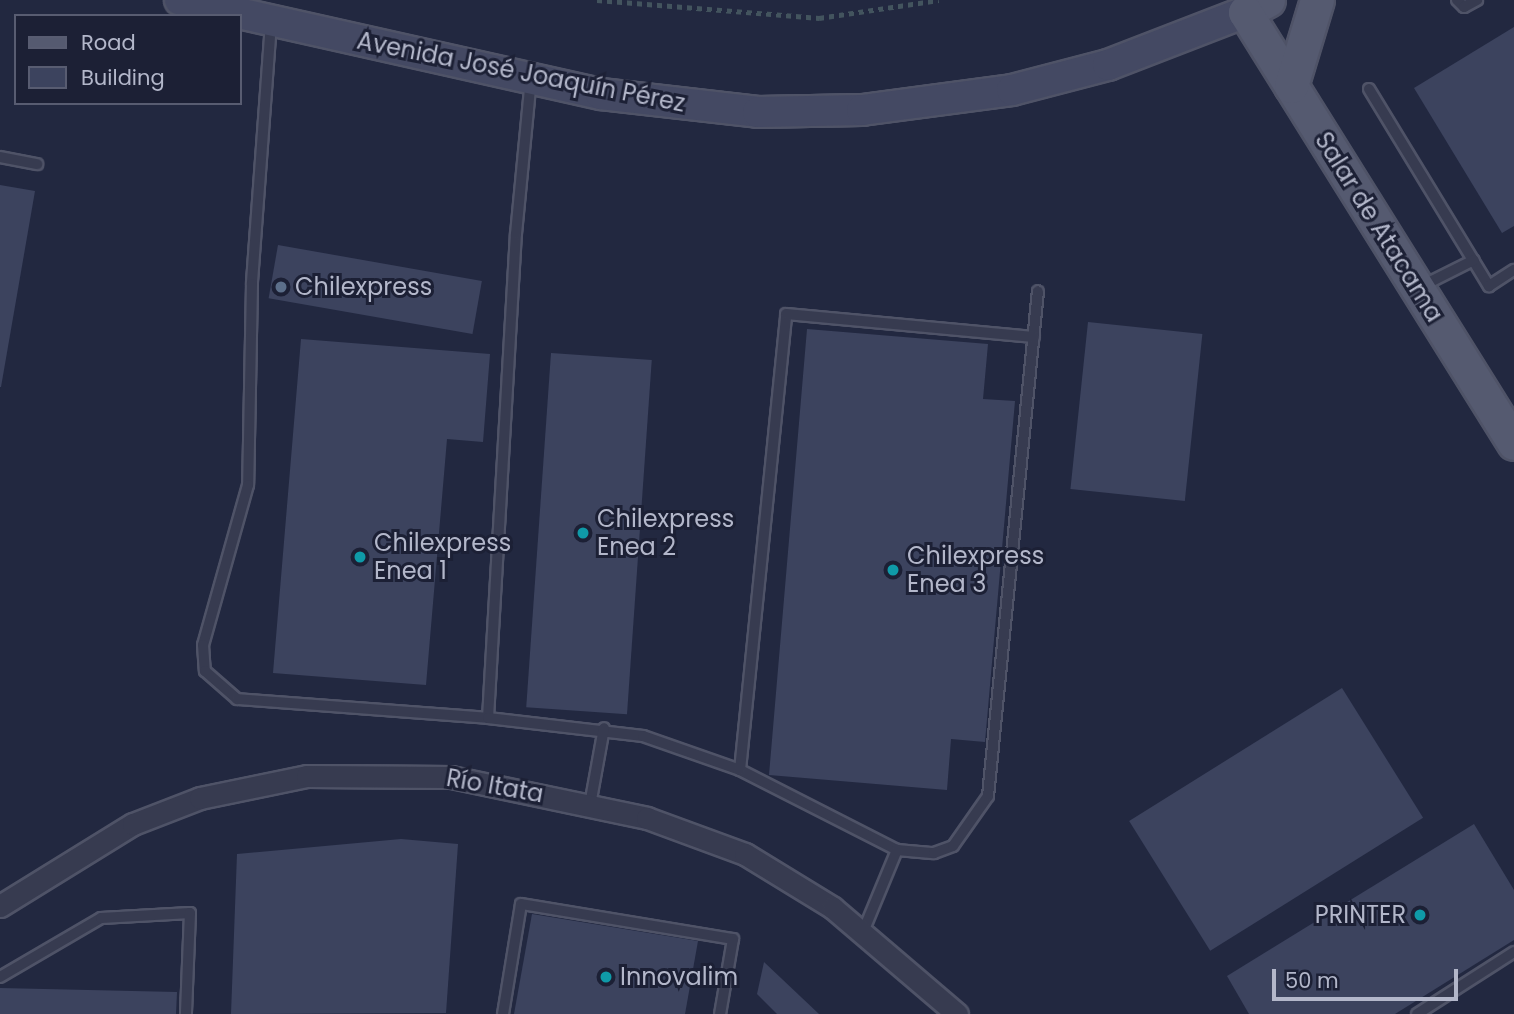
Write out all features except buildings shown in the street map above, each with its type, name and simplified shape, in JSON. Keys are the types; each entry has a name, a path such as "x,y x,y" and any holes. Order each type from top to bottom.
{"main road":[{"name":"Avenida José Joaquín Pérez","path":"180,0 241,14"},
{"path":"1291,86 1317,0"},
{"name":"Avenida José Joaquín Pérez","path":"242,14 531,78 716,109 913,105 1108,65 1256,6"},
{"name":"Salar de Atacama","path":"1256,6 1291,86 1514,443"}],"street":[{"name":"Río Itata","path":"0,906 100,842 164,811 307,776 412,773 590,805 681,828 745,854 863,932 957,1014"}],"lane":[{"path":"1457,0 1464,7 1477,0"},
{"path":"271,21 252,284 248,485 207,623 205,671 237,699 604,728 676,745 740,770 897,850 934,853 953,846 988,796 1038,291"},
{"path":"488,718 516,234 531,78"},
{"path":"1369,89 1489,286 1514,270"},
{"path":"0,157 37,164"},
{"path":"1418,288 1474,260"},
{"path":"740,770 786,314 1034,337"},
{"path":"590,805 604,728"},
{"path":"863,932 897,850"},
{"path":"503,1014 521,904 733,939 720,1014"},
{"path":"0,977 101,918 190,914 186,1014"},
{"path":"1417,1014 1514,952"}],"path":[{"path":"597,0 819,18 939,0"}],"place":[{"name":"Chilexpress","path":"281,287"},
{"name":"Chilexpress Enea 2","path":"583,533"},
{"name":"Chilexpress Enea 1","path":"360,557"},
{"name":"Chilexpress Enea 3","path":"893,570"},
{"name":"PRINTER","path":"1420,915"},
{"name":"Innovalim","path":"606,977"}]}
